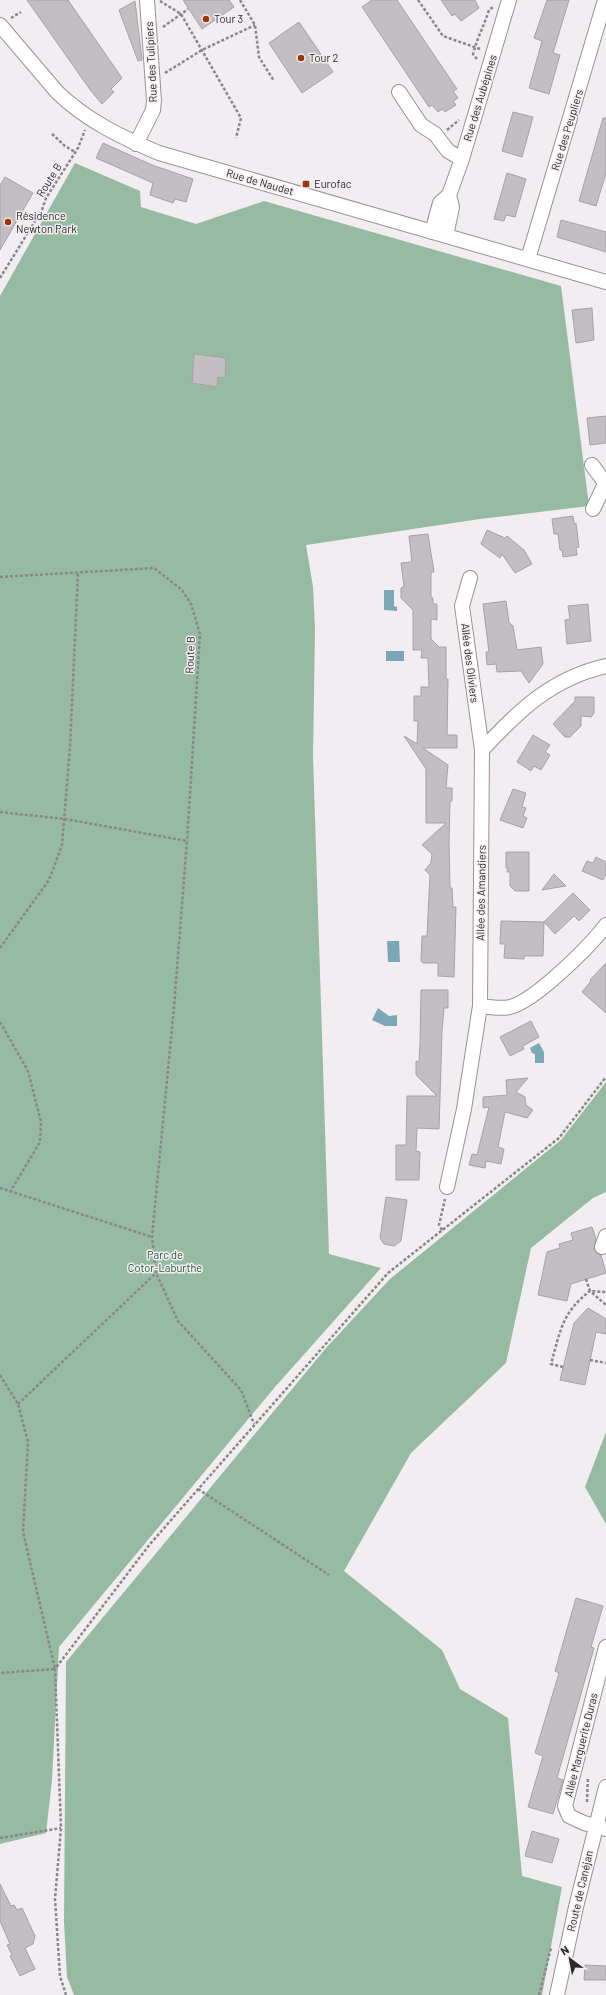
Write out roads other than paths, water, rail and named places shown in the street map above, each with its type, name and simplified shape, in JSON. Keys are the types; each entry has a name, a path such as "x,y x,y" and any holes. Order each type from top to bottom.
{"street":[{"name":"Rue des Tulipiers","path":"136,144 153,110 153,80 147,0"},
{"name":"Rue des Aubépines","path":"432,232 440,203 449,195 462,159 509,0"},
{"name":"Rue des Peupliers","path":"528,259 605,0"},
{"name":"Rue de Naudet","path":"0,25 57,92 68,102 103,128 136,144 159,153 606,282"},
{"path":"399,92 421,125 435,134 448,150 462,159"},
{"name":"Rue des Aubépines","path":"446,236 452,207 449,195"},
{"path":"592,465 605,484 593,509"},
{"name":"Allée des Oliviers","path":"470,578 462,606 482,750"},
{"path":"482,750 508,722 543,692 584,673 606,666"},
{"name":"Allée des Amandiers","path":"447,1187 464,1109 480,1006 482,750"},
{"path":"480,1006 511,1007 524,1000 553,979 606,925"},
{"name":"Allée Marguerite Duras","path":"595,1826 569,1816 565,1806 606,1647"},
{"name":"Route de Canéjan","path":"557,1995 595,1826 606,1787"}],"water":[{"path":"384,590 394,590 394,606 397,607 397,611 384,610"},
{"path":"386,651 404,651 404,661 386,661"},
{"path":"387,941 399,941 400,962 388,962"},
{"path":"378,1008 389,1016 397,1015 397,1026 385,1026 372,1020"},
{"path":"539,1043 544,1052 544,1063 535,1063 535,1054 532,1053 530,1048"}],"place":[{"name":"Tour 3","path":"206,19"},
{"name":"Tour 2","path":"301,58"},
{"name":"Eurofac","path":"306,184"},
{"name":"Résidence Newton Park","path":"8,222"}],"park label":[{"name":"Parc de Cotor-Laburthe","path":"165,1261"}]}
